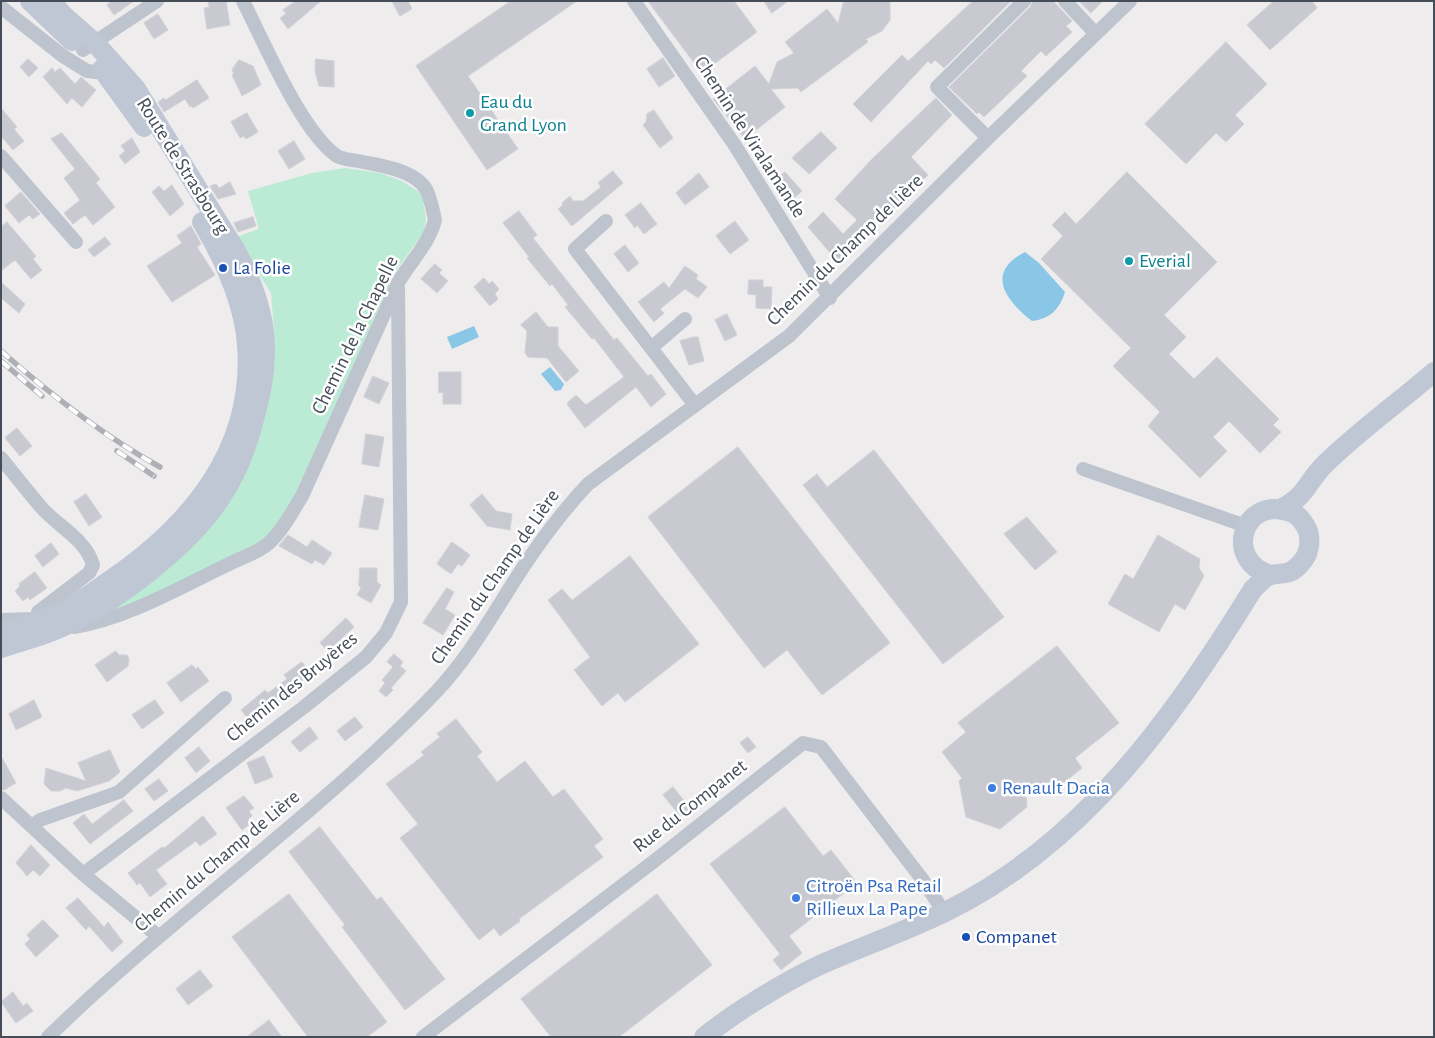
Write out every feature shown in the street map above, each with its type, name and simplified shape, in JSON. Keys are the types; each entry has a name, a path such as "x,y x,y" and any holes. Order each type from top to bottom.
{"main road":[{"name":"Route de Strasbourg","path":"1,633 37,626 64,626 106,601 143,575 193,534 226,490 247,446 266,368 266,340 251,278 136,89 89,46 30,1"},
{"name":"Route de Strasbourg","path":"1,648 75,604 122,572 158,545 187,516 212,483 226,456 236,429 245,388 247,342 243,321 226,268 215,243 156,146 89,46 51,1"},
{"path":"1281,509 1296,501 1324,465 1382,413 1434,372"},
{"path":"1306,525 1291,512 1281,509 1271,508 1261,512 1246,526 1242,544 1248,561 1261,572 1270,575 1288,573 1303,561 1310,544 1306,525 1308,510 1318,491 1388,419 1412,390"},
{"path":"1157,728 1177,690 1243,581 1248,561"},
{"path":"704,1037 763,998 818,966 944,912 997,882 1048,845 1115,780 1181,701 1253,589 1270,575"}],"street":[{"path":"89,46 157,1"},
{"name":"Chemin de la Chapelle","path":"64,626 71,628 99,621 155,600 250,555 268,544 286,522 302,496 398,283 432,232 435,220 426,189 407,174 382,166 338,157 322,142 303,117 243,1"},
{"name":"Chemin de Viralamande","path":"634,1 734,144 830,298"},
{"path":"988,138 938,87 1024,1"},
{"path":"1065,1 1096,34"},
{"name":"Chemin du Champ de Lière","path":"48,1037 158,936 392,736 438,690 471,650 560,514 588,484 694,404 789,336 830,298 988,138 1130,1"},
{"path":"1,8 63,56 87,71 106,73"},
{"path":"1,156 76,242"},
{"path":"606,220 575,249 694,404"},
{"name":"Chemin des Bruyères","path":"83,874 304,707 366,656 386,633 401,602 398,283"},
{"path":"651,348 685,319"},
{"path":"1,458 42,509 81,544 91,557 93,565 89,573 38,612 37,626 1,620"},
{"path":"1083,469 1246,526"},
{"path":"32,826 40,820 119,792 226,698"},
{"name":"Rue du Companet","path":"423,1037 653,862 804,743 821,747 922,879 944,912"},
{"path":"1,798 83,874 158,936"}],"green space":[{"path":"345,168 380,173 400,180 419,192 423,198 426,220 424,232 395,272 291,504 278,525 264,540 146,598 92,618 165,568 205,533 274,370 275,342 271,293 236,237 259,229 248,191 312,173"}],"water":[{"path":"1025,252 1039,263 1065,292 1053,312 1044,318 1032,321 1008,296 1003,278 1005,269 1013,260"},
{"path":"474,326 479,337 452,349 447,337"},
{"path":"550,367 564,384 561,390 555,391 541,374"}],"building":[{"path":"112,1 134,1 114,15 107,5"},
{"path":"208,1 226,1 230,25 207,29 204,8 209,7"},
{"path":"296,1 321,1 288,29 280,18 286,14 283,10"},
{"path":"392,1 408,1 412,9 400,16"},
{"name":"Eau du Grand Lyon","path":"511,1 577,1 468,76 518,149 487,170 416,66"},
{"path":"648,1 734,1 757,32 702,73"},
{"path":"764,1 788,1 772,13"},
{"path":"844,1 890,1 890,20 882,31 866,39 868,42 801,92 798,88 771,89 785,107 745,139 713,99 755,66 769,84 777,62 794,53 785,42 827,9 838,23"},
{"path":"973,1 1011,1 944,68 935,60 931,64 928,61 871,122 853,104 902,55 908,61"},
{"path":"1033,1 1053,1 1072,21 1066,26 1072,32 1046,56 1041,51 1021,71 1027,76 984,117 979,112 977,114 949,87 1030,7"},
{"path":"1079,1 1103,1 1091,13"},
{"path":"1274,1 1312,1 1317,8 1270,50 1247,25"},
{"path":"158,14 168,30 154,39 144,23"},
{"path":"1226,42 1267,84 1235,115 1244,124 1226,142 1216,133 1186,164 1145,124"},
{"path":"663,58 675,76 659,87 647,69"},
{"path":"28,59 38,68 29,77 20,67"},
{"path":"316,59 334,61 334,87 319,86 315,71"},
{"path":"239,60 253,66 261,85 242,96 232,75 234,74 232,70"},
{"path":"52,68 55,72 60,68 75,84 81,77 96,90 82,107 72,98 67,104 43,77"},
{"path":"197,80 209,98 193,108 192,106 190,107 185,99 164,112 158,102 164,98 165,100"},
{"path":"936,98 952,115 911,157 928,175 838,262 808,227 823,212 843,234 857,220 835,199 871,160"},
{"path":"1,108 17,127 14,129 24,141 13,150 1,136"},
{"path":"654,110 673,138 660,148 643,125 646,122 647,114"},
{"path":"247,113 258,132 246,139 244,136 240,138 231,122"},
{"path":"821,132 837,148 809,174 792,158"},
{"path":"62,133 100,179 96,183 115,207 93,225 85,215 73,224 64,213 80,200 64,178 75,169 51,139"},
{"path":"132,138 140,152 125,164 119,156 125,151 121,146"},
{"path":"294,141 305,159 289,169 278,151"},
{"path":"613,171 623,183 572,226 558,209 563,205 562,203 570,196 573,201 583,201 601,187 598,183"},
{"path":"785,172 802,191 792,200 774,182"},
{"path":"1127,172 1217,262 1164,315 1186,337 1169,354 1194,379 1217,357 1279,419 1273,425 1281,432 1260,453 1229,421 1213,437 1227,451 1200,478 1148,426 1160,412 1113,366 1131,348 1041,259 1063,236 1052,225 1065,212 1076,224"},
{"path":"699,173 709,187 685,205 676,193"},
{"path":"230,182 236,194 218,199 210,186 216,184 219,188"},
{"path":"172,185 184,204 170,216 152,192 159,186 164,191"},
{"path":"21,192 40,214 33,219 29,215 19,223 5,206"},
{"path":"641,203 657,224 644,234 637,225 635,228 625,215"},
{"path":"519,211 537,235 533,238 614,340 617,338 648,376 651,374 666,394 651,407 636,387 585,428 569,407 567,403 576,395 586,405 624,377 594,338 592,339 565,307 568,305 552,284 550,286 527,258 529,257 503,223"},
{"path":"253,217 256,226 238,232 234,223"},
{"path":"735,221 749,240 730,254 716,236"},
{"path":"7,222 36,256 33,259 42,270 31,279 15,260 1,271 1,227"},
{"path":"191,226 201,244 197,247 215,275 172,302 147,266 182,243 177,236"},
{"path":"105,237 111,244 94,257 88,250"},
{"path":"625,245 639,263 628,272 614,254"},
{"path":"435,264 442,270 439,273 448,281 437,293 421,279"},
{"path":"685,266 698,275 696,279 707,287 698,298 685,289 660,309 664,313 654,322 638,302 664,282 669,288"},
{"path":"484,278 489,284 492,281 499,289 495,294 498,299 490,306 474,287"},
{"path":"749,280 763,280 763,287 772,287 771,309 756,308 756,295 748,294"},
{"path":"1,282 25,304 19,313 1,298"},
{"path":"536,312 548,327 558,327 558,346 579,371 566,382 547,358 528,357 525,353 527,331 521,325"},
{"path":"727,314 737,335 725,341 715,320"},
{"path":"698,337 704,361 689,365 680,341"},
{"path":"439,372 461,372 461,404 443,404 443,392 439,393"},
{"path":"373,376 389,383 379,404 364,397"},
{"path":"17,428 32,446 20,456 5,438"},
{"path":"366,434 384,437 379,467 362,464"},
{"path":"738,447 890,643 822,695 787,650 764,668 648,517"},
{"path":"874,450 1004,617 943,664 803,485 817,474 827,487"},
{"path":"86,494 102,517 89,526 74,502"},
{"path":"482,494 496,511 512,514 510,530 487,526 470,505"},
{"path":"365,495 384,499 378,530 359,527"},
{"path":"1027,517 1057,552 1035,570 1004,534"},
{"path":"288,535 307,547 312,540 332,553 324,565 315,560 312,564 279,546"},
{"path":"1158,535 1200,559 1199,568 1204,576 1185,610 1175,604 1159,632 1108,604 1125,574 1133,579"},
{"path":"452,542 470,555 462,566 458,564 451,574 437,564"},
{"path":"51,543 59,554 43,567 35,556"},
{"path":"630,556 699,644 625,702 618,693 602,706 574,670 590,657 548,600 562,589 572,600"},
{"path":"360,568 377,568 377,582 381,585 371,603 357,595 361,588 359,586"},
{"path":"35,572 47,588 30,600 28,597 23,601 15,591 20,586 19,584"},
{"path":"447,588 454,592 445,609 455,615 443,635 423,623"},
{"path":"346,618 354,627 328,651 320,643"},
{"path":"1057,646 1119,723 1075,758 1082,768 1056,789 1026,795 1027,807 1000,829 966,817 959,781 962,778 942,752 966,732 958,723"},
{"path":"116,651 119,655 127,655 129,659 128,666 107,682 95,665"},
{"path":"394,654 403,662 400,666 406,671 391,688 393,690 386,697 379,691 385,683 382,680 393,667 387,662"},
{"path":"302,662 311,674 293,687 297,691 250,721 241,710 265,690 268,693 287,679 284,675"},
{"path":"192,665 196,669 198,667 209,681 181,702 167,683"},
{"path":"34,700 42,717 16,730 9,714"},
{"path":"155,700 164,713 142,729 132,715"},
{"path":"355,717 363,727 345,741 337,731"},
{"path":"456,719 482,752 477,756 497,782 525,761 553,797 564,789 603,839 594,846 603,857 519,919 520,921 500,936 494,928 479,940 400,838 418,824 386,784 424,755 421,752 440,737 437,734"},
{"path":"310,727 318,738 300,752 291,742"},
{"path":"748,737 756,747 748,753 740,743"},
{"path":"199,747 210,761 196,773 185,758"},
{"path":"110,750 120,772 109,781 77,791 66,788 60,791 51,791 44,784 46,768 86,781 78,763"},
{"path":"1,756 16,783 4,790 1,789"},
{"path":"264,756 273,777 255,784 247,763"},
{"path":"159,779 168,791 154,801 145,789"},
{"path":"673,787 690,808 680,816 663,795"},
{"path":"244,796 254,808 249,811 252,816 248,819 251,823 242,830 226,808"},
{"path":"124,800 133,811 90,844 73,823 84,814 92,824"},
{"path":"785,807 823,856 831,850 857,883 789,936 802,953 781,970 773,960 780,954 710,864"},
{"path":"203,816 217,834 200,846 196,841 156,870 167,884 150,897 140,883 137,885 128,873 162,847 164,848"},
{"path":"320,827 377,900 381,897 445,979 405,1010 342,927 345,925 289,852"},
{"path":"31,845 50,865 40,876 33,870 27,876 16,863"},
{"path":"289,894 387,1022 367,1037 308,1037 232,937"},
{"path":"657,894 712,965 619,1037 551,1037 521,999"},
{"path":"78,898 104,927 108,922 123,942 112,952 89,926 86,930 66,908"},
{"path":"43,920 59,936 36,957 25,944 30,939 27,935"},
{"path":"200,970 213,986 188,1005 176,989"},
{"path":"13,992 23,1006 27,1003 33,1011 16,1023 1,1002"},
{"path":"269,1020 282,1037 247,1037"}],"railway":[{"path":"1,351 97,428 160,467"},
{"path":"1,361 42,396"},
{"path":"117,451 154,476"}],"place":[{"name":"Eau du Grand Lyon","path":"470,113"},
{"name":"Everial","path":"1129,261"},
{"name":"La Folie","path":"223,268"},
{"name":"Renault Dacia","path":"992,788"},
{"name":"Citroën Psa Retail Rillieux La Pape","path":"796,898"},
{"name":"Companet","path":"966,937"}]}
